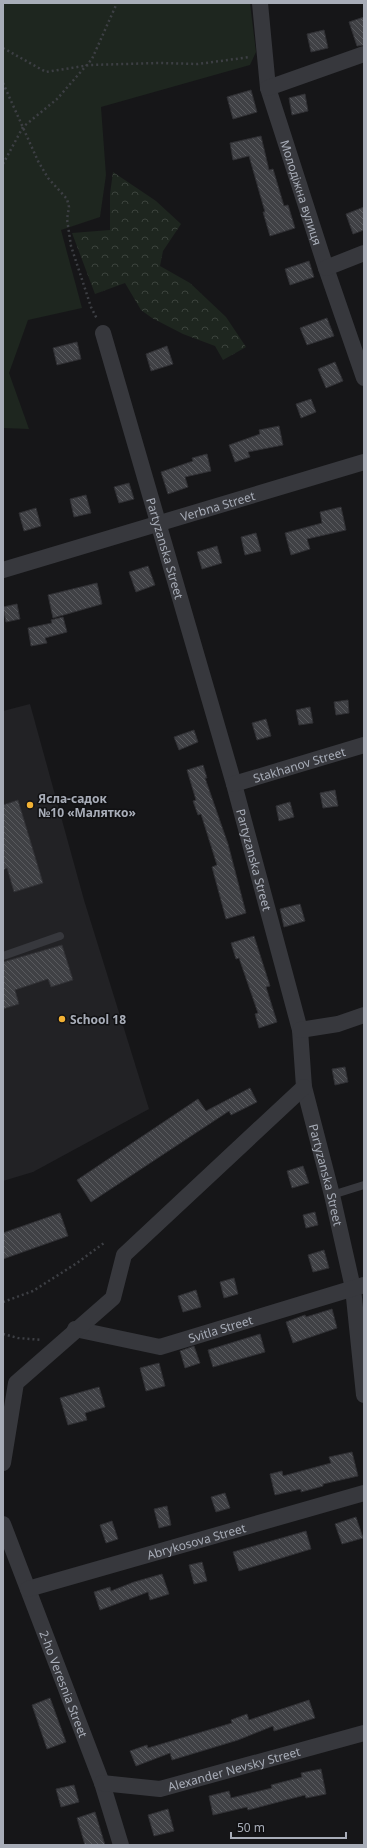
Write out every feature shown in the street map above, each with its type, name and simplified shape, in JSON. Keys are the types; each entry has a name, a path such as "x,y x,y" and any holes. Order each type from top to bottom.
{"street":[{"name":"Молодіжна вулиця","path":"260,3 268,88 326,268 364,378"},
{"path":"268,88 364,54"},
{"path":"326,268 364,253"},
{"name":"Partyzanska Street","path":"103,333 234,784 300,1030 304,1087 332,1195 358,1286 364,1395"},
{"name":"Verbna Street","path":"3,570 364,462"},
{"name":"Stakhanov Street","path":"234,784 364,745"},
{"path":"300,1030 338,1024 364,1016"},
{"path":"4,1454 16,1382 75,1329 113,1298 124,1255 304,1087"},
{"name":"Svitla Street","path":"75,1329 160,1347 358,1286"},
{"name":"Abrykosova Street","path":"28,1589 364,1493"},
{"name":"2-ho Veresnia Street","path":"3,1524 102,1783 120,1845"},
{"name":"Alexander Nevsky Street","path":"102,1783 160,1789 364,1733"}],"lane":[{"path":"3,956 60,936"},
{"path":"332,1195 364,1185"}],"path":[{"path":"3,164 22,127 57,98 92,59 117,3"},
{"path":"3,48 46,72 86,66 158,63 198,64 265,54"},
{"path":"3,83 38,161 48,178 67,199 69,207 68,219 71,246 91,308 103,333"},
{"path":"3,1302 33,1291 77,1263 104,1243"},
{"path":"3,1334 18,1338 62,1341"}],"shaded area":[{"name":"School 18","path":"30,704 84,900 149,1109 33,1172 3,1181 3,711"}],"green space":[{"path":"3,3 250,3 256,52 250,65 101,107 106,175 100,217 61,230 82,308 28,320 9,373 29,429 3,428"},
{"path":"113,172 156,201 181,224 163,251 160,266 190,283 226,317 246,347 223,360 215,346 183,334 152,318 141,310 125,283 95,294 72,233 110,230 110,194"}],"building":[{"path":"364,17 364,45 357,46 349,22"},
{"path":"324,30 328,48 311,52 307,34"},
{"path":"251,90 257,112 233,119 227,97"},
{"path":"305,94 308,111 292,115 289,98"},
{"path":"261,136 269,170 273,169 284,206 288,205 295,228 270,236 263,212 265,212 249,156 233,160 230,143"},
{"path":"364,207 364,230 353,234 346,214"},
{"path":"309,261 314,277 290,285 285,269"},
{"path":"327,318 334,336 307,345 300,328"},
{"path":"77,342 81,359 57,365 53,348"},
{"path":"167,346 173,364 151,371 146,354"},
{"path":"335,362 343,381 326,388 318,369"},
{"path":"311,399 316,412 301,418 296,404"},
{"path":"279,426 283,445 248,452 250,457 235,462 229,445 260,434 259,430"},
{"path":"207,454 211,471 185,477 188,487 168,494 161,472 193,461 192,458"},
{"path":"129,483 134,499 119,503 114,487"},
{"path":"86,495 91,513 74,517 70,499"},
{"path":"341,507 346,530 307,539 310,549 291,555 285,533 322,523 320,512"},
{"path":"36,508 41,526 24,531 19,513"},
{"path":"256,533 261,551 245,555 241,537"},
{"path":"217,546 222,563 202,569 197,552"},
{"path":"148,566 155,585 136,592 129,572"},
{"path":"97,583 102,604 53,618 48,595"},
{"path":"17,604 20,619 6,622 3,607"},
{"path":"63,617 67,632 45,638 47,643 31,646 28,628 52,623 51,620"},
{"path":"348,700 349,713 336,715 334,702"},
{"path":"310,707 313,723 299,725 296,710"},
{"path":"266,719 271,736 257,740 252,723"},
{"path":"194,730 198,742 179,750 174,737"},
{"path":"203,765 207,778 205,778 228,844 246,913 226,919 212,867 217,865 201,814 198,815 193,801 196,800 187,770"},
{"path":"335,790 338,806 323,808 320,793"},
{"path":"18,800 43,883 14,892 7,868 3,870 3,805"},
{"path":"290,802 294,817 279,821 276,806"},
{"path":"300,904 305,921 284,927 280,909"},
{"path":"254,936 270,986 266,987 277,1022 259,1028 255,1014 258,1013 239,958 236,959 231,943"},
{"path":"62,945 73,980 51,987 48,979 15,990 19,1004 3,1009 3,962"},
{"path":"345,1067 348,1082 335,1085 332,1069"},
{"path":"250,1088 257,1102 231,1115 229,1111 91,1202 77,1180 198,1099 206,1111"},
{"path":"303,1166 309,1183 292,1188 287,1171"},
{"path":"315,1212 318,1225 306,1228 303,1215"},
{"path":"60,1213 68,1236 3,1259 3,1233"},
{"path":"324,1250 329,1268 313,1272 308,1255"},
{"path":"234,1278 238,1294 224,1298 220,1282"},
{"path":"196,1290 201,1307 183,1312 178,1296"},
{"path":"332,1309 337,1328 293,1343 286,1322 305,1315 306,1317"},
{"path":"260,1334 265,1352 213,1367 208,1350"},
{"path":"194,1346 200,1363 185,1368 180,1351"},
{"path":"159,1363 165,1386 146,1391 140,1368"},
{"path":"99,1387 105,1407 85,1413 87,1420 68,1425 60,1398"},
{"path":"352,1452 358,1476 323,1484 323,1486 301,1492 301,1489 275,1495 270,1474 282,1471 283,1476 331,1463 329,1457"},
{"path":"225,1493 230,1508 216,1512 211,1497"},
{"path":"167,1506 171,1525 159,1528 154,1509"},
{"path":"356,1517 363,1538 342,1544 335,1524"},
{"path":"112,1521 118,1539 106,1543 100,1525"},
{"path":"306,1531 311,1549 239,1571 233,1552"},
{"path":"202,1562 207,1581 194,1584 189,1565"},
{"path":"162,1574 169,1594 150,1600 148,1592 100,1610 94,1592 110,1587 111,1591 134,1582"},
{"path":"50,1698 66,1742 47,1749 32,1705"},
{"path":"309,1700 315,1718 274,1731 273,1726 238,1740 172,1760 170,1753 136,1766 130,1751 147,1745 148,1748 232,1723 231,1720 247,1714 249,1720"},
{"path":"321,1769 326,1794 306,1798 305,1795 248,1810 247,1807 213,1815 209,1796 229,1791 231,1798 272,1788 271,1785 302,1777 301,1773"},
{"path":"74,1785 79,1802 61,1807 56,1789"},
{"path":"168,1809 174,1831 154,1836 148,1815"},
{"path":"95,1812 105,1845 85,1845 77,1818"}],"place":[{"name":"Ясла-садок №10 «Малятко»","path":"30,805"},
{"name":"School 18","path":"62,1019"}]}
